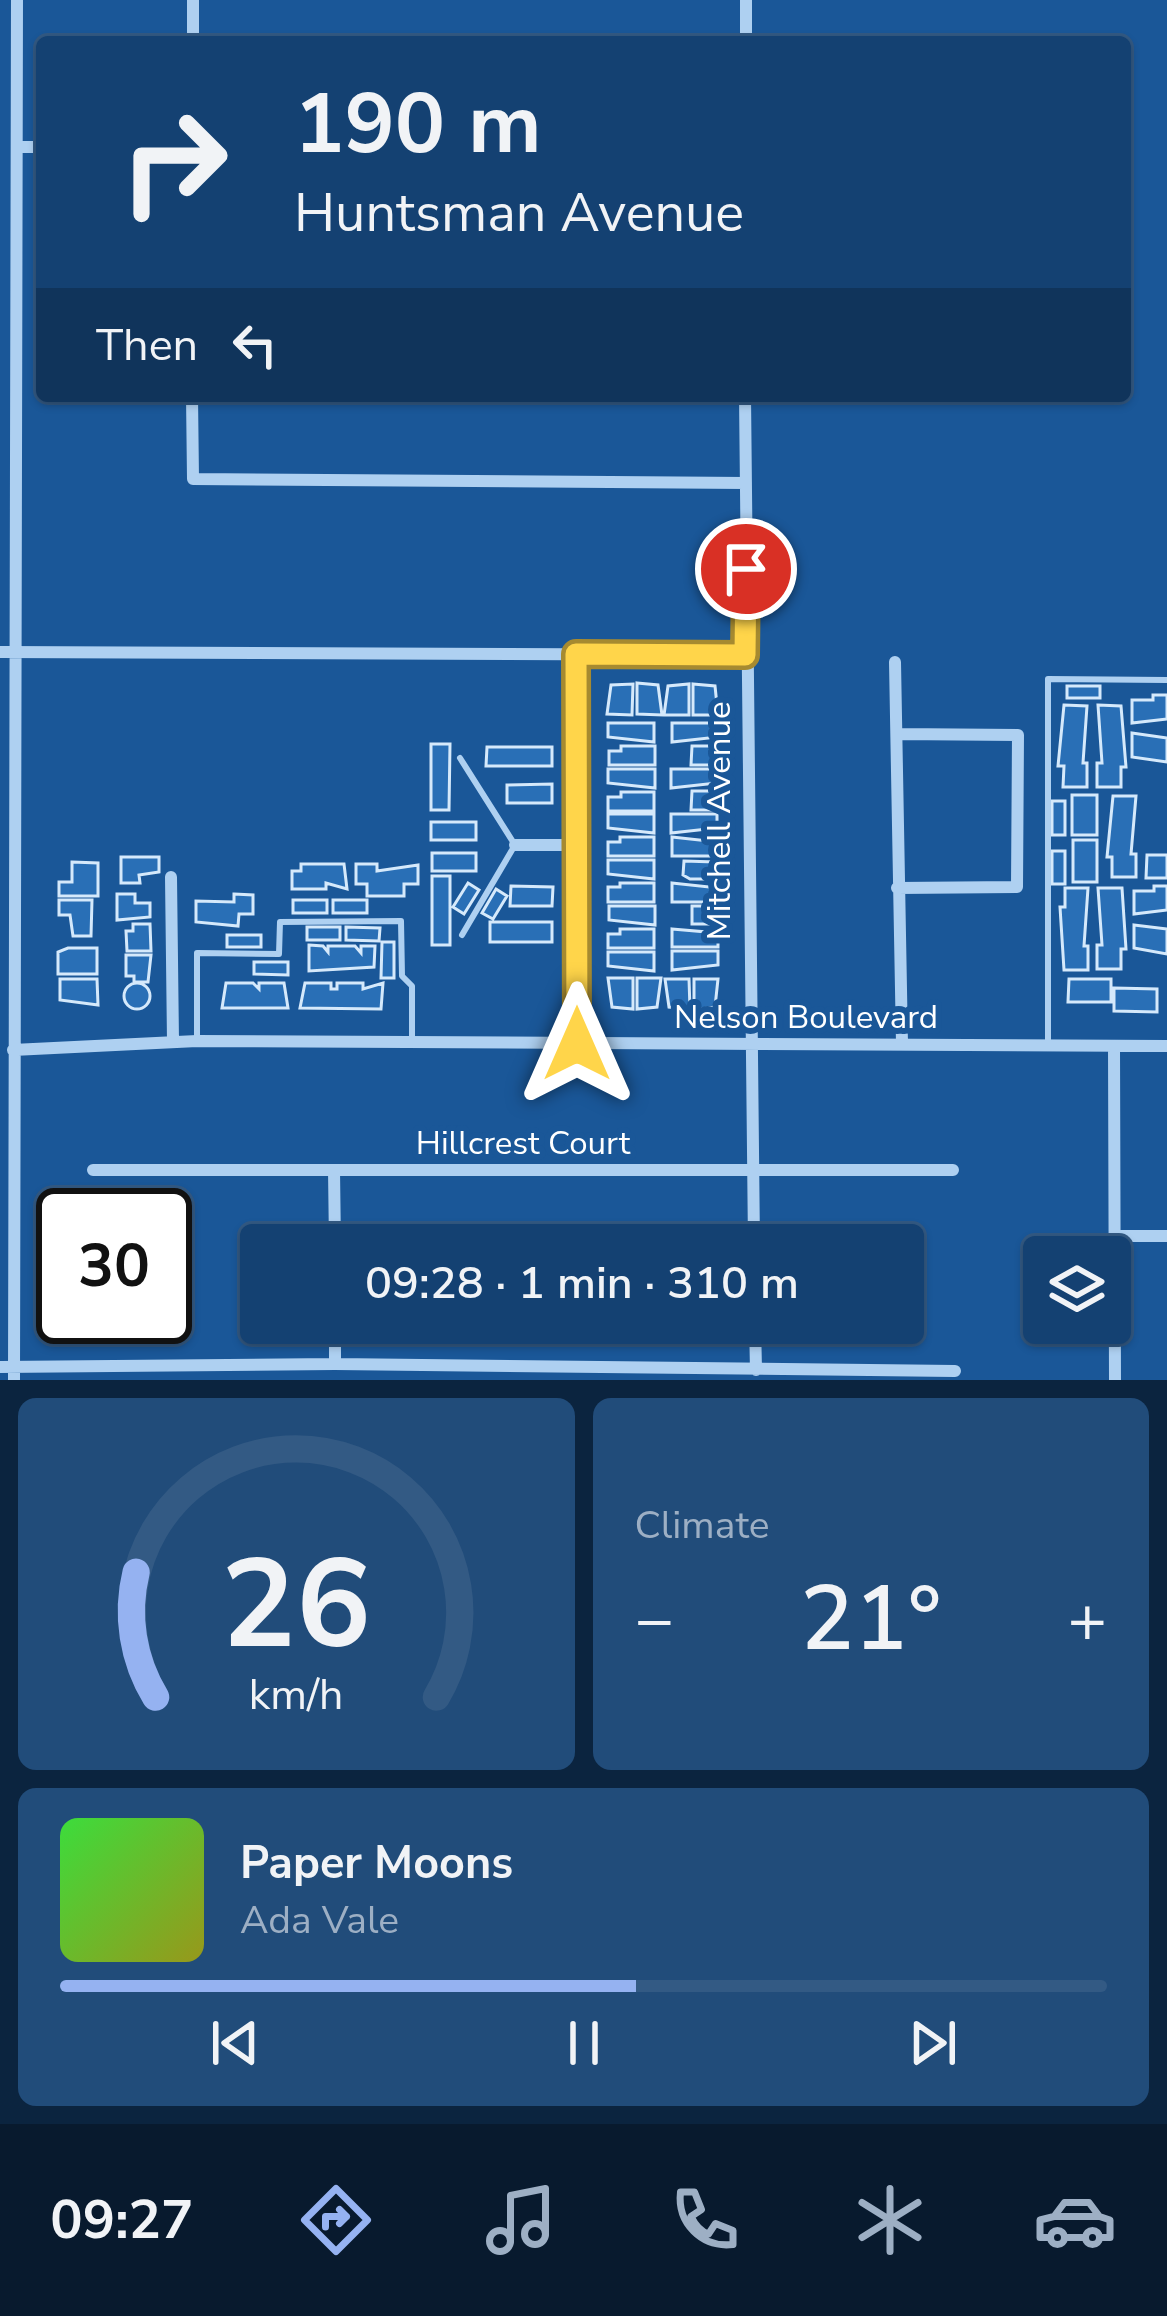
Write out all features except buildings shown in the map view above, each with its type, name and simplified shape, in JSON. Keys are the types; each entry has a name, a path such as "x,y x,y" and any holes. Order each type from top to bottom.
{"street":[{"path":"17,0 19,652 6,928 13,1050 9,1372 335,1364 470,1375 955,1371"},
{"path":"193,36 194,0"},
{"path":"746,0 746,36"},
{"path":"18,147 36,147"},
{"path":"192,402 193,479 746,483"},
{"name":"Mitchell Avenue","path":"746,402 748,1043 754,1224"},
{"path":"0,652 745,655"},
{"path":"576,654 577,1044"},
{"path":"895,662 902,1044"},
{"path":"896,734 1018,735 1017,887 897,888"},
{"path":"514,845 578,845"},
{"path":"171,877 173,1042"},
{"name":"Nelson Boulevard","path":"13,1050 197,1041 1167,1046"},
{"path":"1114,1046 1116,1236"},
{"name":"Hillcrest Court","path":"93,1170 953,1170"},
{"path":"334,1170 335,1224"},
{"path":"1131,1236 1167,1236"},
{"path":"335,1344 335,1364"},
{"path":"755,1344 756,1370"},
{"path":"1115,1344 1115,1380"}],"lane":[{"path":"1048,1046 1048,680 1167,680"},
{"path":"460,758 514,845 462,935"},
{"path":"197,1041 197,953 279,954 280,922 401,921 402,976 412,986 412,1043"}],"route":[{"path":"577,1044 576,654 745,655 746,569"}]}
